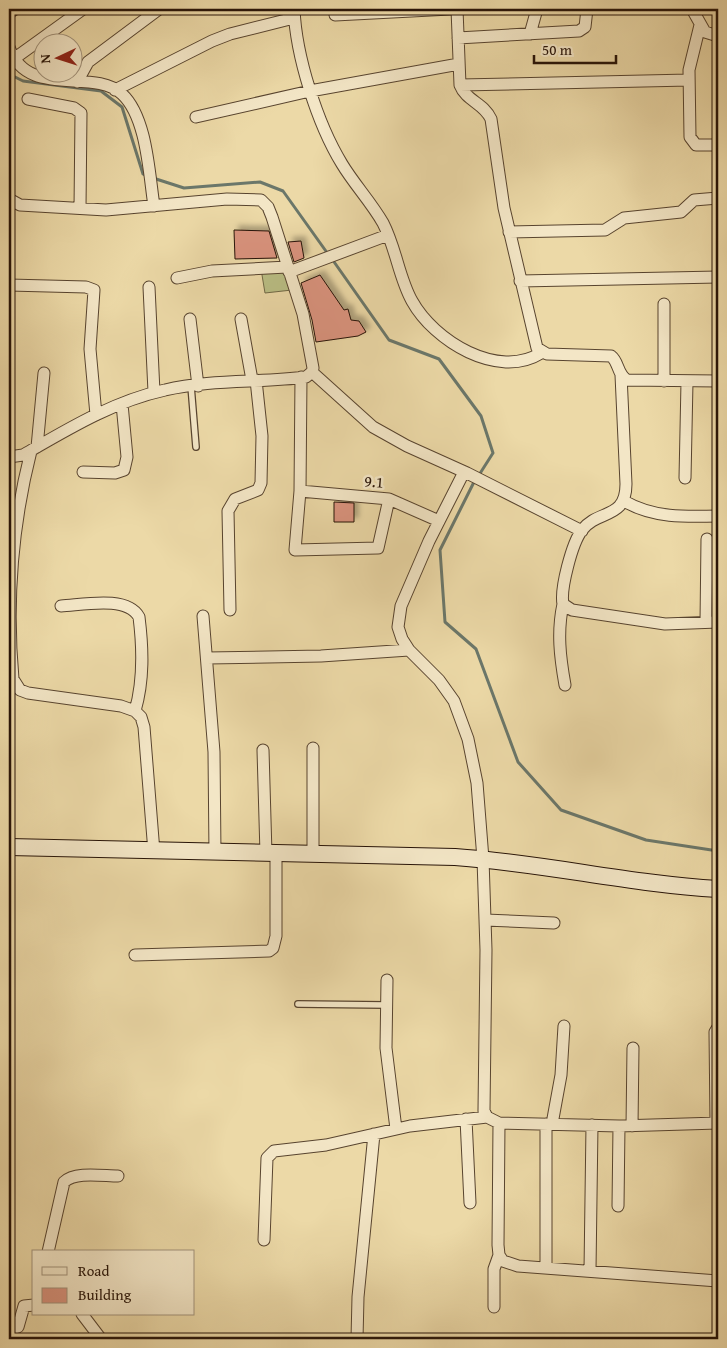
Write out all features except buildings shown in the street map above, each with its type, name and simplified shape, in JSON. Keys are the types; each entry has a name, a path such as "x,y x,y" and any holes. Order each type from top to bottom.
{"main road":[{"path":"9,847 483,859 658,885 718,889"}],"street":[{"path":"9,13 15,9"},
{"path":"14,58 83,9"},
{"path":"82,73 88,62 159,9"},
{"path":"334,15 450,9"},
{"path":"457,9 460,85 465,94 483,106 491,119 499,181 509,232 534,342 541,352"},
{"path":"530,34 537,9"},
{"path":"458,38 582,30 587,21 587,9"},
{"path":"692,9 705,32 718,36"},
{"path":"115,90 221,38 294,14 310,90 328,136 342,164 367,199 388,235 411,300 420,313 440,333 458,345 494,361 523,361 541,352 554,355 604,354 614,358 621,375 626,484 624,501 616,510 588,524 582,531 568,570 559,622 558,640 566,685"},
{"path":"700,25 694,45 689,80 692,142 702,146 718,145"},
{"path":"9,47 14,58 25,70 32,74"},
{"path":"196,117 310,90 459,64"},
{"path":"460,85 689,80"},
{"path":"77,82 106,86 115,90 127,101 139,125 154,206"},
{"path":"28,99 74,108 81,113 80,208"},
{"path":"509,232 605,230 624,218 681,212 694,200 718,198"},
{"path":"9,199 20,205 106,210 226,199 261,200 265,203 272,217 310,340 312,372 348,407 373,427 407,446 487,483 582,531"},
{"path":"177,278 212,271 288,269 307,266 388,235"},
{"path":"520,281 718,277"},
{"path":"9,285 86,287 94,290 90,349 96,415"},
{"path":"149,287 154,392"},
{"path":"664,304 664,381"},
{"path":"190,319 195,386"},
{"path":"230,610 228,511 235,499 258,490 261,483 263,450 254,380 242,319"},
{"path":"9,457 23,455 96,415 154,392 195,386 301,377 312,372"},
{"path":"9,691 13,679 10,594 12,554 19,503 34,449 44,373"},
{"path":"621,375 632,381 718,381"},
{"path":"301,377 300,491 295,550 378,548 389,499"},
{"path":"685,478 687,382"},
{"path":"82,472 115,473 124,470 127,457 122,404"},
{"path":"466,473 439,522 400,611 398,628 409,650 447,690 462,720 477,784 483,859 485,920 486,994 482,1098 487,1117"},
{"name":"9.1","path":"300,491 389,499 439,522"},
{"path":"624,501 642,511 654,514 718,516"},
{"path":"706,622 707,539"},
{"path":"61,606 115,604 131,607 135,611 138,617 142,659 141,682 135,711"},
{"path":"563,604 572,610 641,621 684,624 718,622"},
{"path":"203,616 214,752 215,853"},
{"path":"207,658 321,656 409,650"},
{"path":"13,679 20,690 28,693 121,706 135,711 141,717 144,727 154,852"},
{"path":"313,748 313,855"},
{"path":"135,955 269,951 273,948 276,936 263,750"},
{"path":"485,920 554,924"},
{"path":"387,980 386,1048 396,1129"},
{"path":"546,1267 549,1124 561,1075 564,1026"},
{"path":"264,1240 267,1165 270,1154 274,1151 326,1145 396,1129 487,1117 498,1123 632,1126 717,1123 715,1032 718,1027"},
{"path":"632,1126 633,1048"},
{"path":"466,1119 470,1203"},
{"path":"494,1307 494,1269 499,1255 498,1123"},
{"path":"590,1270 592,1125"},
{"path":"618,1206 619,1126"},
{"path":"357,1339 358,1297 374,1134"},
{"path":"48,1250 66,1179 81,1176 118,1176"},
{"path":"499,1255 503,1261 509,1264 718,1281"},
{"path":"9,1330 18,1327 24,1306 32,1305"},
{"path":"84,1316 101,1339"}],"lane":[{"path":"195,386 196,448"},
{"path":"298,1004 386,1005"}],"green space":[{"path":"280,267 292,290 265,293 261,269"}],"waterway":[{"path":"9,74 23,81 101,91 122,107 143,174 147,176"},
{"path":"153,178 184,188 260,182 283,191 328,254"},
{"path":"332,259 389,340 439,359 481,416 493,453 479,475"},
{"path":"475,480 440,550 445,622 476,649 518,762 561,810 646,840 718,851"}]}
